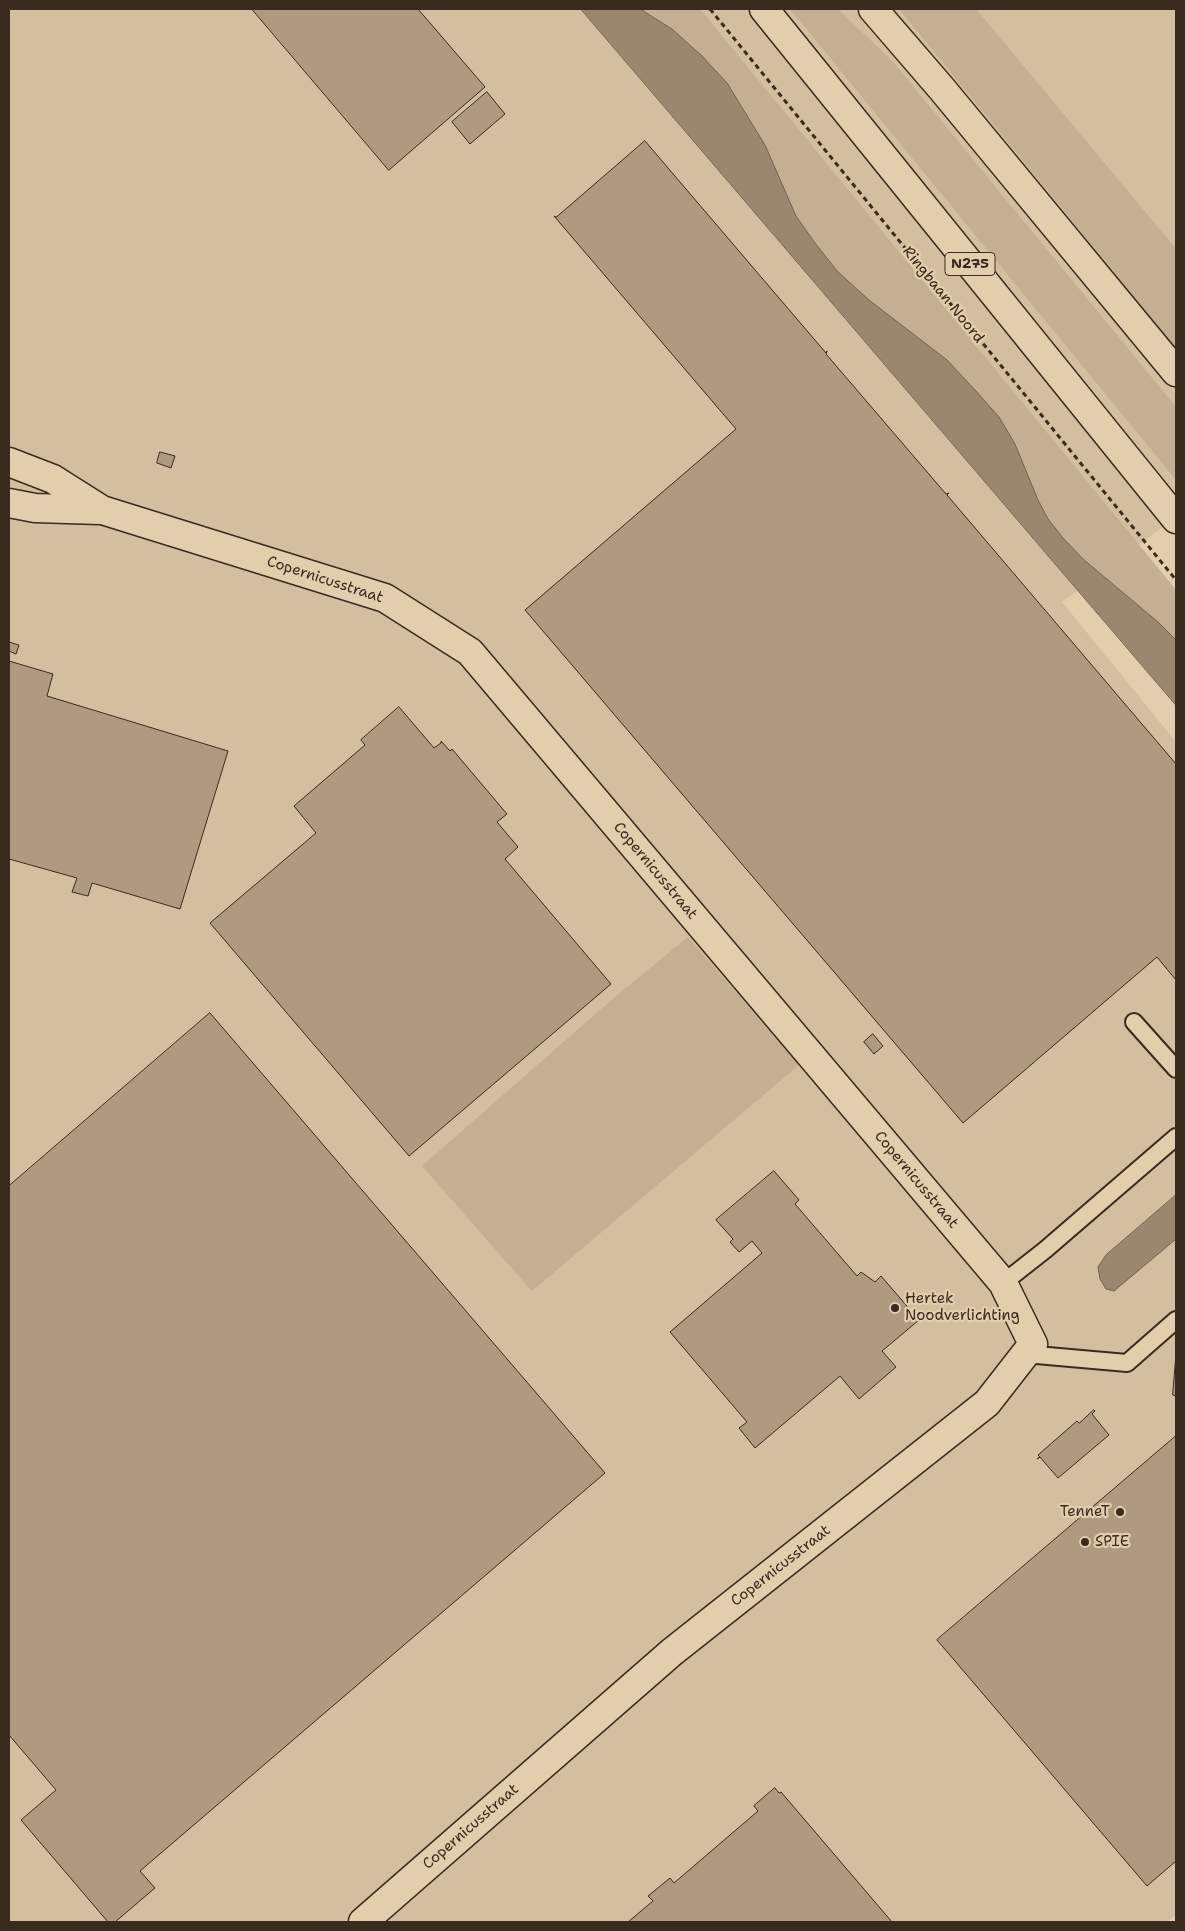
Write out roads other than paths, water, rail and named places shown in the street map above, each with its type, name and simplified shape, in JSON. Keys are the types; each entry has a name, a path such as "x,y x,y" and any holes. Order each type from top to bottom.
{"street":[{"name":"N275","path":"764,9 1176,518"},
{"path":"873,9 942,88 1176,372"},
{"name":"Copernicusstraat","path":"9,462 53,480 102,510 385,598 470,652 1003,1283 1033,1344 987,1403 672,1652 363,1922"},
{"name":"Copernicusstraat","path":"9,503 36,508 102,510"}],"lane":[{"path":"1134,1022 1176,1069"},
{"path":"1003,1283 1045,1250 1176,1137"},
{"path":"1025,1354 1127,1362 1176,1320"}],"place":[{"name":"Hertek Noodverlichting","path":"895,1308"},
{"name":"TenneT","path":"1120,1512"},
{"name":"SPIE","path":"1085,1542"}]}
